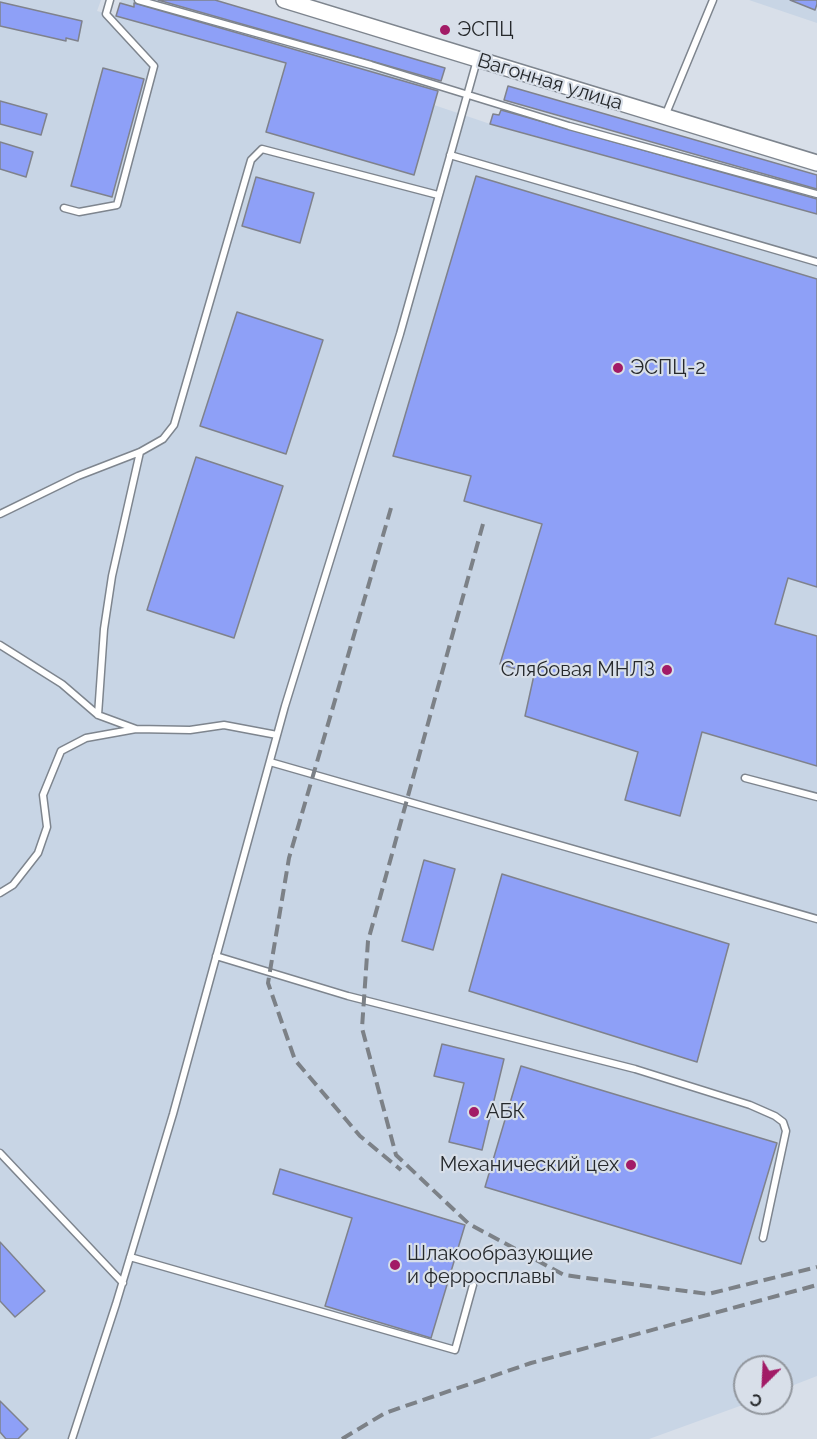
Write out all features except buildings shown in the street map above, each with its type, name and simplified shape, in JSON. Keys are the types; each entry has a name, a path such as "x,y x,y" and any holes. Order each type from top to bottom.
{"street":[{"name":"Вагонная улица","path":"284,0 817,163"}],"lane":[{"path":"64,208 79,212 117,205 154,66 106,14 110,0"},
{"path":"138,0 817,194"},
{"path":"665,117 713,0"},
{"path":"72,1439 123,1282 277,735 400,334 477,60"},
{"path":"0,514 78,476 140,453 163,439 174,425 251,160 262,149 438,195"},
{"path":"450,155 817,262"},
{"path":"98,715 104,629 112,576 140,453"},
{"path":"0,645 62,684 98,715 136,729"},
{"path":"0,893 13,885 38,853 47,826 43,795 61,751 86,738 136,729 190,729 224,725 277,735"},
{"path":"270,762 817,919"},
{"path":"745,778 817,797"},
{"path":"216,956 348,996 635,1069 750,1105 775,1116 783,1122 786,1131 763,1238"},
{"path":"0,1153 123,1282"},
{"path":"130,1257 455,1350 473,1285"}],"shaded area":[{"path":"0,0 101,0 97,11 116,16 121,0 215,0 445,68 434,105 502,128 817,214 817,1376 793,1385 793,1355 733,1355 733,1408 649,1439 0,1439"},
{"path":"749,0 817,0 817,23"}],"railway":[{"path":"391,508 289,858 268,983 295,1060 360,1136 401,1170"},
{"path":"483,524 368,941 362,1028 396,1155 469,1224 564,1275 708,1294 817,1267"},
{"path":"342,1439 385,1413 531,1363 817,1285"}],"place":[{"name":"ЭСПЦ","path":"445,30"},
{"name":"ЭСПЦ-2","path":"618,368"},
{"name":"Слябовая МНЛЗ","path":"667,670"},
{"name":"АБК","path":"474,1112"},
{"name":"Механический цех","path":"631,1165"},
{"name":"Шлакообразующие и ферросплавы","path":"395,1265"}]}
